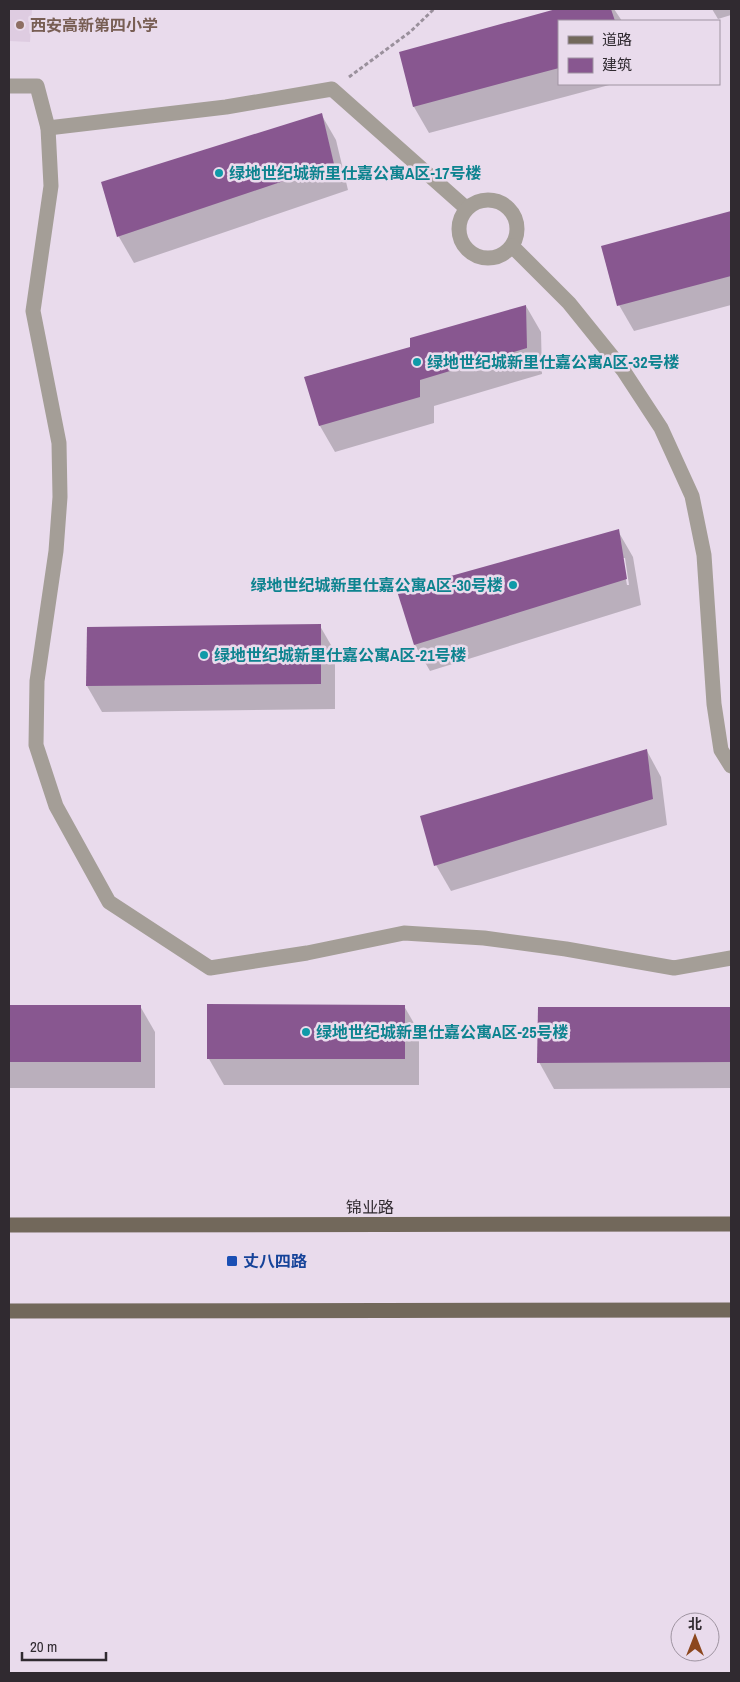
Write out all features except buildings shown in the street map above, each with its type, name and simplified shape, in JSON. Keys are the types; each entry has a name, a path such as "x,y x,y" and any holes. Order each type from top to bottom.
{"main road":[{"name":"锦业路","path":"9,1225 731,1224"},
{"path":"9,1311 731,1310"}],"street":[{"path":"9,86 37,86 48,128 51,186 32,311 59,443 60,497 56,551 37,681 36,745 56,806 109,902 210,968 307,953 404,933 484,938 566,948 674,968 731,958"},
{"path":"48,128 226,107 332,89 466,208"},
{"path":"483,199 502,203 510,209 516,217 517,227 516,237 512,246 505,253 497,257 477,256 469,251 459,235 458,226 466,208 474,202 483,199"},
{"path":"512,246 569,303 623,370 661,428 692,496 704,556 714,704 721,750 731,766"}],"path":[{"path":"332,89 410,32 434,9"}],"shaded area":[{"name":"西安高新第四小学","path":"9,9 32,9 30,42 9,41"}],"place":[{"name":"西安高新第四小学","path":"20,25"},
{"name":"绿地世纪城新里仕嘉公寓A区-17号楼","path":"219,173"},
{"name":"绿地世纪城新里仕嘉公寓A区-32号楼","path":"417,362"},
{"name":"绿地世纪城新里仕嘉公寓A区-30号楼","path":"513,585"},
{"name":"绿地世纪城新里仕嘉公寓A区-21号楼","path":"204,655"},
{"name":"绿地世纪城新里仕嘉公寓A区-25号楼","path":"306,1032"},
{"name":"丈八四路","path":"232,1261"}]}
